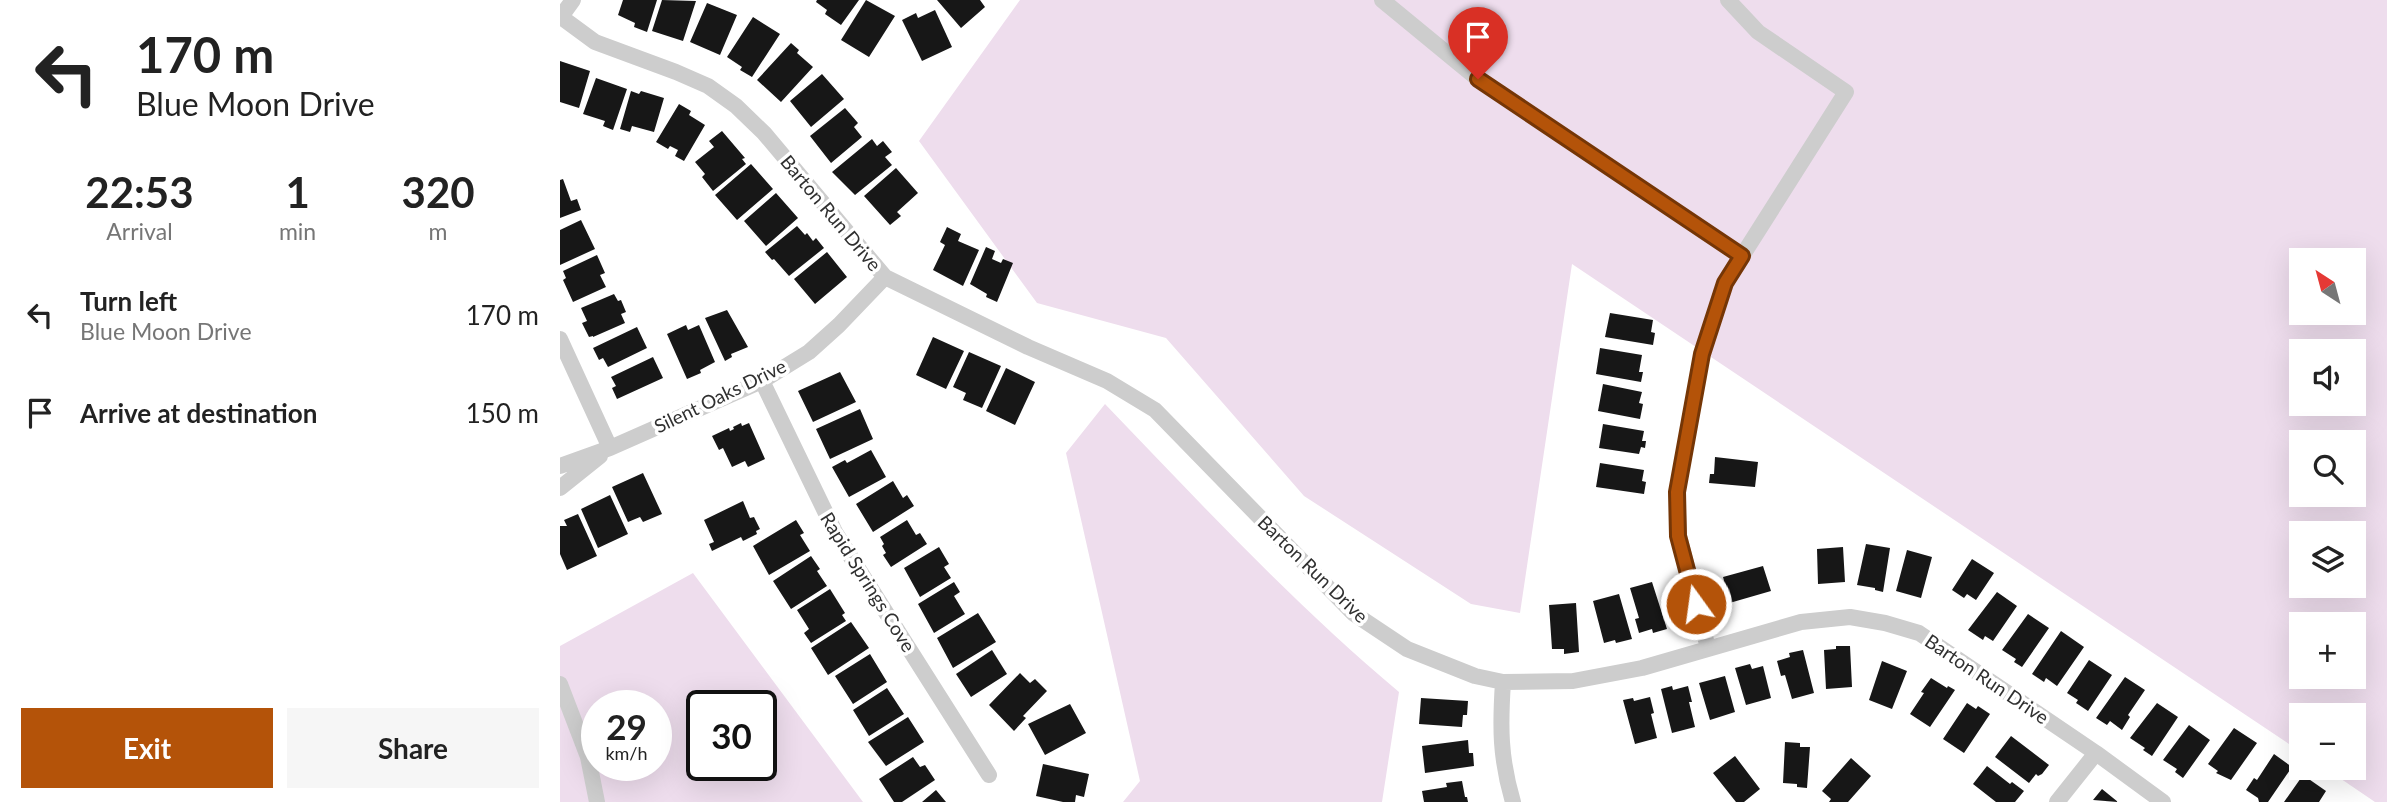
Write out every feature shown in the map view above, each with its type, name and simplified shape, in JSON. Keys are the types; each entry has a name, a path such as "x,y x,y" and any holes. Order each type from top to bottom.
{"street":[{"path":"560,18 573,0"},
{"path":"1708,649 1678,536 1677,492 1702,354 1725,283 1846,92 1758,32 1728,0"},
{"path":"1391,3 1478,79 1742,256"},
{"name":"Barton Run Drive","path":"560,18 595,42 708,86 736,106 764,133 885,276 1028,347 1107,381 1155,410 1353,613 1406,649 1475,676 1503,682 1573,681 1608,676 1801,622 1850,617 1885,622 1919,633 2096,753 2163,802"},
{"name":"Silent Oaks Drive","path":"560,466 610,448 762,381 809,352 839,325 885,276"},
{"path":"560,339 610,448"},
{"name":"Rapid Springs Cove","path":"762,381 835,532 989,775"},
{"name":"Silent Oaks Drive","path":"560,488 610,448"},
{"path":"1503,682 1500,726 1504,773 1513,802"},
{"path":"560,684 588,757 597,802"},
{"path":"2057,802 2096,753"}],"shaded area":[{"path":"1020,0 2387,0 2387,802 2375,802 2343,780 2366,780 2366,703 2289,703 2289,744 1572,264 1520,613 1471,604 1304,496 1166,338 1037,303 919,141"},
{"path":"1105,404 1285,588 1399,692 1382,802 1123,802 1140,781 1066,453"},
{"path":"693,573 863,802 560,802 560,646"}],"building":[{"path":"623,0 657,0 647,32 634,27 635,23 618,15"},
{"path":"662,0 696,1 683,41 652,31"},
{"path":"859,0 841,25 825,14 827,10 816,2"},
{"path":"866,0 895,16 869,57 841,40"},
{"path":"937,0 980,0 985,7 961,28"},
{"path":"707,3 737,15 720,55 690,42"},
{"path":"935,10 952,47 922,61 902,20 916,13 918,18"},
{"path":"753,17 780,34 752,77 727,57"},
{"path":"791,43 799,50 797,53 813,67 781,102 757,80"},
{"path":"560,61 590,71 579,108 560,102"},
{"path":"822,74 844,99 811,127 790,101"},
{"path":"596,78 627,89 613,130 603,126 605,121 583,114"},
{"path":"631,91 664,98 654,132 632,126 630,132 620,129"},
{"path":"679,104 691,111 689,115 705,125 684,161 675,156 678,150 670,146 668,149 656,142"},
{"path":"845,108 858,123 854,127 862,137 831,163 810,136"},
{"path":"722,131 745,158 742,159 746,164 713,191 702,177 705,174 695,162 714,147 709,141"},
{"path":"872,139 877,146 883,141 892,152 885,157 892,165 855,195 832,172"},
{"path":"751,164 773,189 737,220 715,195"},
{"path":"896,168 918,193 897,212 901,216 890,225 864,196"},
{"path":"563,179 571,201 577,199 581,210 560,218 560,180"},
{"path":"776,193 798,218 766,246 744,221"},
{"path":"581,220 595,249 560,265 560,230"},
{"path":"797,226 813,241 816,238 824,248 789,276 765,252"},
{"path":"947,227 961,234 958,241 979,250 963,286 933,270 945,245 940,242"},
{"path":"986,247 995,251 992,259 1001,263 1003,259 1013,263 997,302 970,284"},
{"path":"827,252 847,277 815,304 794,279"},
{"path":"597,255 605,273 600,275 606,287 573,302 563,280 566,278 563,271"},
{"path":"614,294 618,301 621,300 626,312 621,314 625,323 589,337 582,323 587,321 581,308"},
{"path":"727,310 748,347 731,354 732,357 725,361 705,318"},
{"path":"1610,313 1653,320 1653,345 1605,337"},
{"path":"686,325 688,330 699,325 715,362 700,370 701,373 687,379 667,334"},
{"path":"637,327 647,348 608,367 603,358 599,360 593,348"},
{"path":"933,337 964,351 946,389 916,375"},
{"path":"1600,348 1642,355 1639,372 1643,372 1641,382 1596,374"},
{"path":"969,352 1001,366 982,408 963,400 966,393 953,387"},
{"path":"653,357 663,378 617,399 612,388 616,386 611,377"},
{"path":"1006,368 1035,382 1015,425 986,411"},
{"path":"840,372 856,402 813,422 798,391"},
{"path":"1603,384 1642,392 1639,403 1643,404 1640,419 1598,411"},
{"path":"860,409 873,439 830,459 816,429"},
{"path":"741,423 742,426 749,423 765,459 748,467 745,461 732,467 723,448 719,450 712,436 729,428 730,431"},
{"path":"1603,424 1644,431 1642,441 1646,441 1645,448 1641,447 1639,454 1599,448"},
{"path":"871,450 886,477 849,497 832,467 845,460 847,463"},
{"path":"1715,457 1758,462 1755,487 1709,483 1710,474 1714,474"},
{"path":"1600,463 1644,470 1644,494 1596,487"},
{"path":"643,473 662,514 643,522 640,517 628,522 612,487"},
{"path":"893,481 903,498 907,495 914,506 873,532 856,504"},
{"path":"610,495 628,534 598,548 581,509"},
{"path":"743,501 750,518 754,517 760,529 756,531 757,534 743,541 741,537 712,551 709,544 714,542 704,520"},
{"path":"578,514 597,556 567,570 560,554 560,526 567,526 564,520"},
{"path":"796,520 804,533 800,535 810,551 769,575 753,546"},
{"path":"907,520 916,535 920,533 927,544 891,567 883,555 886,553 880,537"},
{"path":"1866,544 1890,548 1883,592 1857,585"},
{"path":"939,547 949,564 944,567 951,578 920,597 904,568"},
{"path":"1843,547 1845,582 1818,584 1817,549"},
{"path":"1907,550 1932,557 1921,598 1896,591"},
{"path":"811,556 827,586 791,609 773,581"},
{"path":"1972,559 1994,573 1976,600 1967,594 1964,598 1952,590"},
{"path":"1763,566 1771,591 1726,604 1722,589 1726,588 1723,577"},
{"path":"954,582 960,592 954,596 965,614 934,633 918,604"},
{"path":"1652,582 1667,629 1653,633 1652,629 1639,633 1635,619 1639,618 1630,588"},
{"path":"830,589 845,613 842,615 846,621 811,643 804,633 809,629 797,610"},
{"path":"1997,592 2017,606 1993,641 1985,636 1983,640 1968,630"},
{"path":"1619,594 1632,639 1604,643 1593,601"},
{"path":"1576,603 1579,652 1564,654 1564,649 1552,649 1549,605"},
{"path":"978,613 996,642 953,668 937,638"},
{"path":"2028,614 2049,628 2022,667 2014,662 2016,659 2002,650"},
{"path":"851,622 869,648 828,675 811,648"},
{"path":"2061,631 2084,647 2057,686 2046,678 2044,682 2032,674"},
{"path":"1836,646 1850,646 1852,687 1826,689 1824,650 1836,649"},
{"path":"992,650 1007,674 971,697 956,674"},
{"path":"1803,650 1814,693 1792,699 1785,675 1781,676 1777,661 1790,657 1789,653"},
{"path":"870,654 887,682 853,704 835,676"},
{"path":"2089,660 2112,675 2088,711 2067,693"},
{"path":"1882,661 1907,671 1892,709 1869,700"},
{"path":"1750,664 1752,669 1763,666 1771,698 1746,705 1735,668"},
{"path":"1020,673 1030,683 1035,679 1047,691 1023,716 1026,718 1014,731 989,705"},
{"path":"1725,676 1735,712 1710,720 1699,683"},
{"path":"2125,677 2145,690 2128,715 2130,717 2122,730 2110,721 2107,725 2096,718"},
{"path":"1931,678 1955,690 1930,727 1910,714"},
{"path":"1672,686 1673,690 1688,686 1695,727 1672,733 1661,689"},
{"path":"887,688 904,714 869,736 853,710"},
{"path":"1650,697 1657,738 1635,744 1623,700 1633,698 1634,701"},
{"path":"1421,698 1468,701 1467,715 1463,715 1462,727 1419,724"},
{"path":"1967,703 1990,714 1964,753 1943,739"},
{"path":"2157,703 2178,717 2152,756 2130,738"},
{"path":"1070,704 1086,733 1045,755 1028,724"},
{"path":"908,717 924,742 886,766 868,742"},
{"path":"2189,725 2210,740 2183,778 2175,772 2177,769 2163,760"},
{"path":"2234,728 2257,743 2231,780 2216,773 2218,771 2208,764"},
{"path":"2011,736 2049,765 2029,783 1995,757"},
{"path":"1468,740 1474,766 1425,773 1422,746"},
{"path":"1785,742 1810,747 1807,788 1783,783"},
{"path":"2274,754 2289,765 2289,771 2268,802 2259,802 2258,798 2246,790 2254,778 2257,780"},
{"path":"1735,756 1760,789 1744,802 1736,802 1713,773"},
{"path":"913,757 920,767 925,765 935,780 902,802 894,802 879,779"},
{"path":"1851,758 1871,776 1848,802 1829,802 1831,799 1822,791"},
{"path":"1043,764 1089,774 1084,797 1076,795 1075,802 1063,802 1036,796"},
{"path":"1987,766 2024,791 2015,802 1996,802 1973,784"},
{"path":"2299,780 2310,780 2326,791 2319,802 2284,802"},
{"path":"1462,781 1468,802 1424,802 1422,791 1447,787 1446,783"},
{"path":"2102,789 2118,802 2093,800"},
{"path":"936,790 946,802 922,802"}],"route":[{"path":"1478,79 1742,256 1725,283 1702,354 1677,492 1678,536 1696,604"}]}
